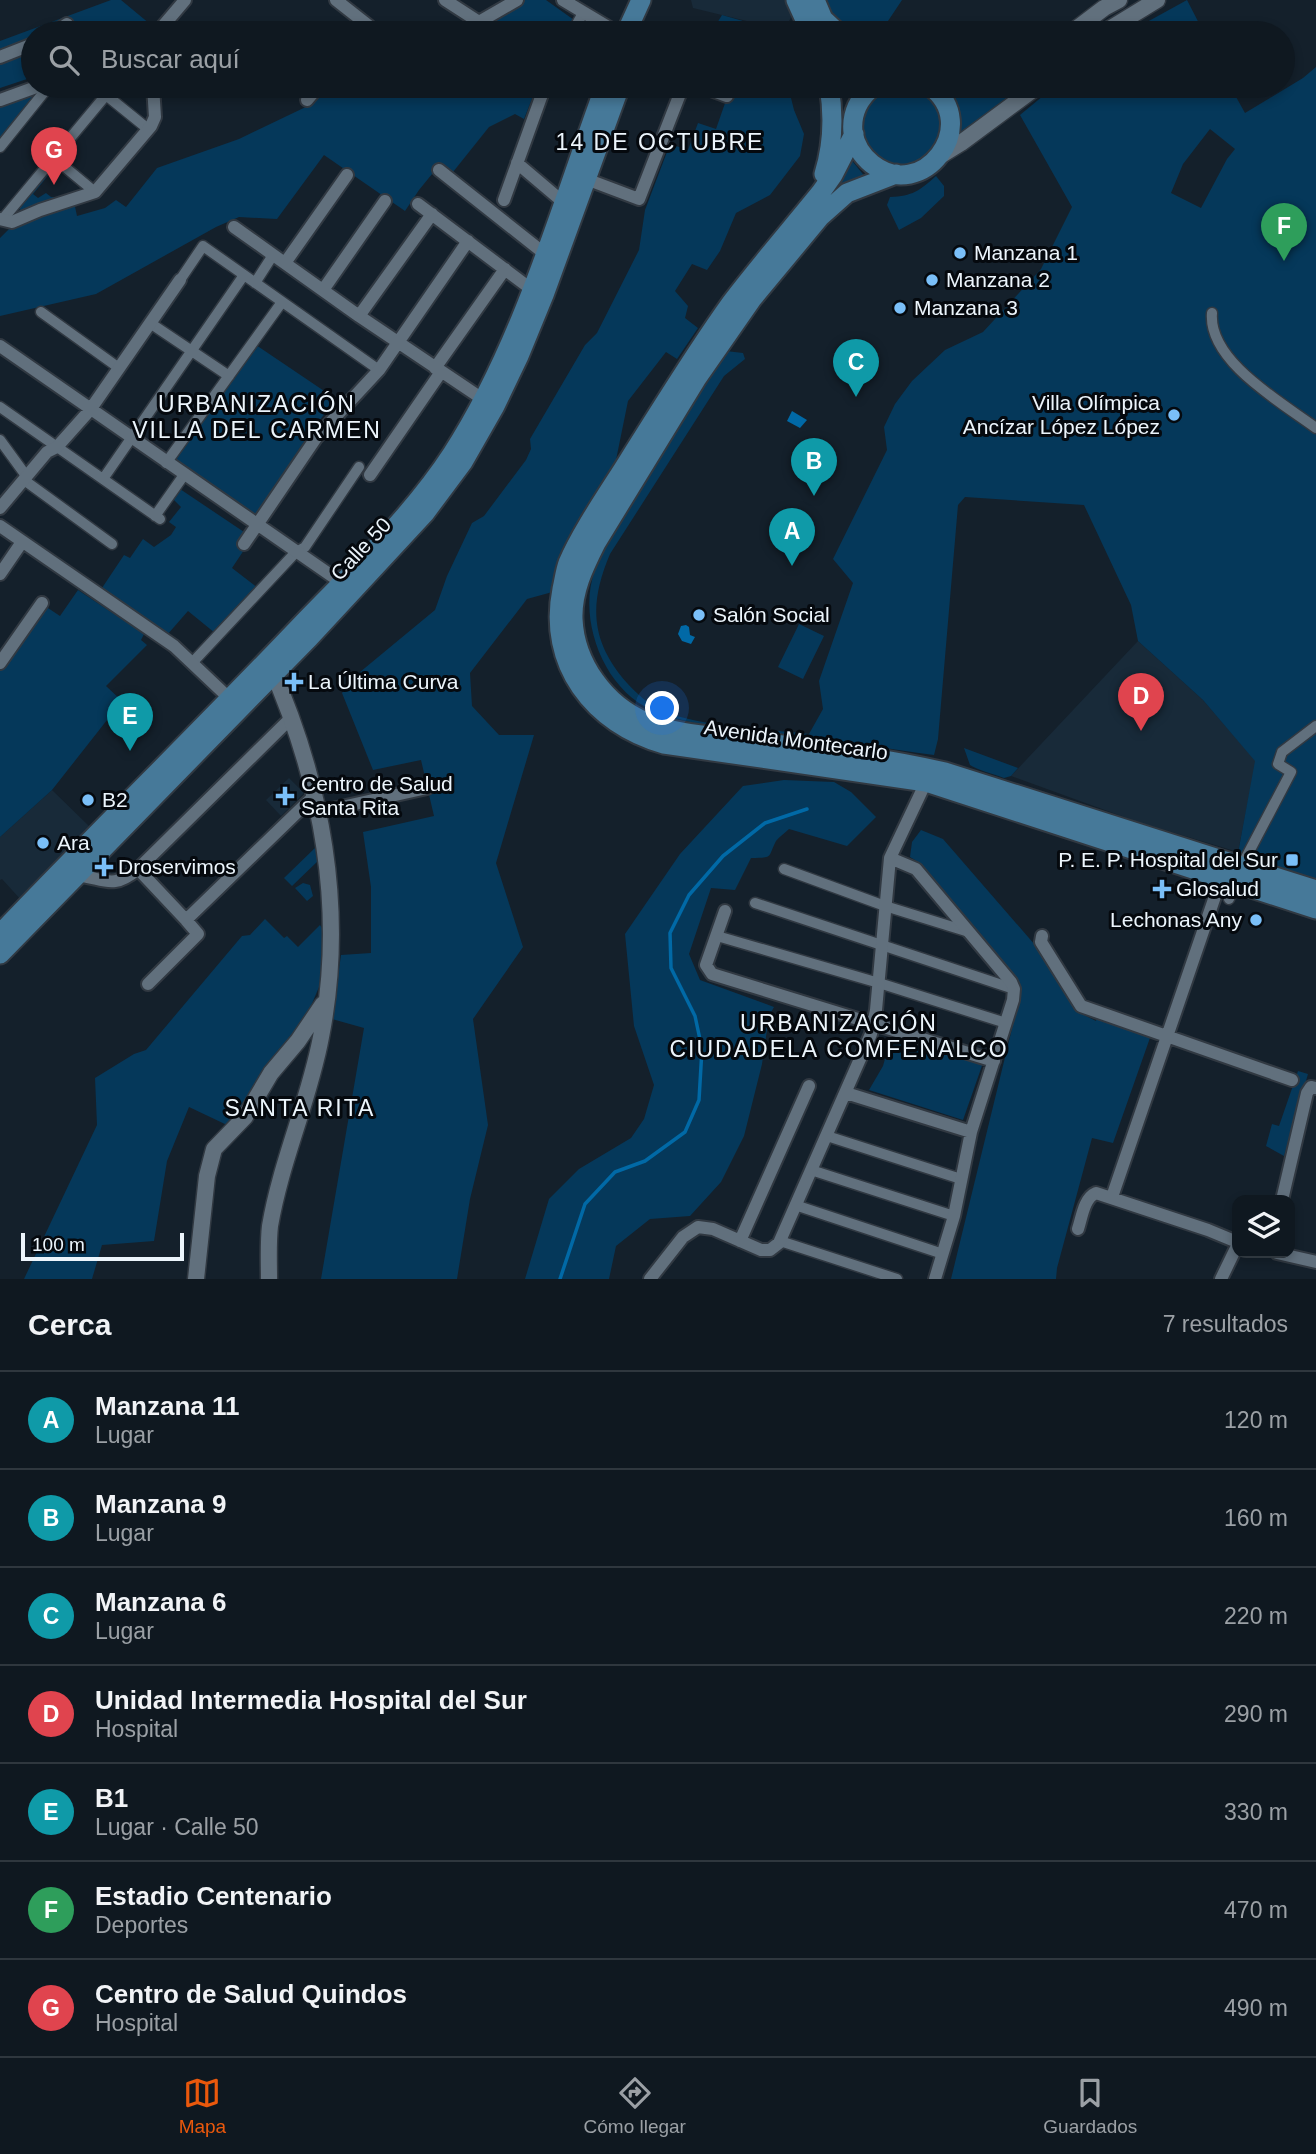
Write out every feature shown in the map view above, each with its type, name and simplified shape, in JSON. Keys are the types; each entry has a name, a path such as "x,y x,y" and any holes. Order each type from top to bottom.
{"main road":[{"path":"634,21 641,0"},
{"path":"640,21 656,0"},
{"path":"796,0 806,21"},
{"path":"815,0 825,21"},
{"name":"Calle 50","path":"0,934 230,699 271,667 413,505 489,403 602,98"},
{"name":"Calle 50","path":"0,954 271,667 425,513 463,462 489,403 544,295 616,98"},
{"path":"787,234 819,185 831,153 831,98"},
{"path":"837,98 859,150 866,159 875,167 896,174"},
{"name":"Avenida Montecarlo","path":"863,98 853,120 853,132 833,175 732,303 683,372 568,564 559,609 559,630 565,658 573,676 601,713 622,728 645,739 779,762 926,782 1230,877 1316,890"},
{"path":"940,156 948,141 950,122 946,103 941,98"},
{"name":"Avenida Montecarlo","path":"940,156 920,171 896,174 847,193 820,217 752,299 697,378 581,572 573,618 587,671 610,700 647,723 696,734 892,760 945,772 1316,909"}],"street":[{"path":"168,21 185,0"},
{"path":"336,0 363,21"},
{"path":"444,0 476,21"},
{"path":"482,21 517,0"},
{"path":"563,0 583,13 603,21"},
{"path":"1087,21 1119,0"},
{"path":"1123,21 1157,0"},
{"path":"579,21 583,13"},
{"path":"0,57 21,49"},
{"path":"0,100 21,92"},
{"path":"0,147 39,98"},
{"path":"1,220 104,98"},
{"path":"110,98 148,129"},
{"path":"1,220 12,222 95,192 148,129 155,117 154,98"},
{"path":"503,200 541,98"},
{"path":"586,179 639,199 678,98"},
{"path":"940,156 1021,98"},
{"path":"54,158 95,192"},
{"path":"517,163 564,202"},
{"path":"439,170 545,254"},
{"path":"285,263 347,175"},
{"path":"323,290 385,201"},
{"path":"418,204 531,289"},
{"path":"359,316 432,214"},
{"path":"234,227 359,316 489,403"},
{"path":"244,544 316,438 379,370 468,242"},
{"path":"0,508 47,452 57,447 90,410 203,246 379,370"},
{"path":"255,283 274,255"},
{"path":"370,475 505,269"},
{"path":"103,479 244,275"},
{"path":"166,463 282,302"},
{"path":"41,312 119,368"},
{"path":"1212,313 1211,325 1215,339 1228,357 1253,382 1316,428"},
{"path":"150,323 229,376"},
{"path":"0,346 342,583"},
{"path":"0,407 157,518 184,475"},
{"path":"0,440 26,478 112,544"},
{"path":"192,663 296,552 305,547 359,467"},
{"path":"0,526 174,646 230,699"},
{"path":"0,573 22,542"},
{"path":"0,663 43,603"},
{"path":"269,1279 270,1229 276,1194 318,1050 327,996 332,930 327,856 320,813 292,717 271,667"},
{"path":"77,875 110,882 124,880 292,717"},
{"path":"1112,1197 1167,1037 1230,877 1291,772 1278,764 1282,752 1316,726"},
{"path":"650,1279 683,1237 698,1227 713,1229 761,1250 775,1248 780,1241 846,1093 873,1022 890,858 926,782"},
{"path":"320,813 428,788"},
{"path":"186,920 314,796"},
{"path":"890,858 916,869 1011,982 1014,989 1013,1000 971,1132 954,1216 935,1279"},
{"path":"138,869 198,934 148,984"},
{"path":"784,869 886,906 969,932"},
{"path":"755,903 1014,989"},
{"path":"725,911 706,965 712,974 994,1061"},
{"path":"717,936 1006,1023"},
{"path":"1042,936 1041,942 1081,1006 1292,1080"},
{"path":"196,1279 206,1175 214,1149 245,1116 271,1073 298,1041 327,996"},
{"path":"740,1241 809,1086"},
{"path":"1283,1195 1307,1093 1311,1087 1316,1088"},
{"path":"846,1093 971,1132"},
{"path":"827,1136 961,1179"},
{"path":"811,1170 954,1216"},
{"path":"1078,1229 1092,1194 1112,1197 1232,1242"},
{"path":"795,1205 943,1254"},
{"path":"780,1241 897,1279"},
{"path":"1221,1279 1232,1255"},
{"path":"1295,1257 1316,1262"}],"shaded area":[{"path":"111,0 121,0 146,21 54,21"},
{"path":"522,0 546,0 574,20 573,21 486,21"},
{"path":"691,0 790,0 794,12 789,21 747,21 693,8"},
{"path":"823,0 902,0 888,21 834,19"},
{"path":"1187,0 1198,21 1149,21"},
{"path":"722,15 743,21 718,21"},
{"path":"21,33 21,81 0,88 0,41"},
{"path":"1316,67 1316,890 1236,864 1255,761 1203,700 1138,641 1131,605 1084,505 965,497 958,505 938,739 934,755 687,721 652,710 635,700 620,686 598,650 592,630 590,589 595,570 607,545 726,351 743,353 745,359 724,376 610,554 596,606 600,637 606,652 627,683 642,698 661,710 713,724 809,734 823,709 819,681 853,583 833,559 887,450 884,427 895,404 912,381 945,350 983,332 1041,269 1072,207 1020,115 1041,98 1237,98 1245,113 1270,98 1295,98 1295,83","holes":["1210,129 1235,149 1201,208 1171,193 1183,164"]},
{"path":"23,98 35,98 0,145 0,106"},
{"path":"317,98 532,98 524,119 515,114 489,127 453,172 441,163 405,211 324,155 277,219 239,217 96,294 0,316 0,238 12,226 74,202 77,216 105,208 116,200 126,207 157,168 239,139 312,104"},
{"path":"727,98 791,98 804,134 800,156 770,195 736,213 720,251 707,270 692,264 675,291 688,306 685,318 698,328 677,359 666,352 628,401 616,460 564,557 556,591 527,599 470,673 472,706 499,735 534,735 496,863 523,947 473,1019 488,1125 470,1199 457,1279 321,1279 364,1028 332,1019 341,955 371,953 371,887 363,832 434,816 421,760 373,770 342,693 354,677 435,610 447,576 472,523 484,516 526,460 531,449 530,439 585,345 597,333 639,250 645,210 670,144 688,150 698,123 716,129"},
{"path":"872,98 932,98 942,117 942,133 936,147 924,159 910,165 894,165 880,159 868,147 862,133 862,117"},
{"path":"952,98 1007,98 959,137 959,123"},
{"path":"849,157 866,178 812,218"},
{"path":"55,162 73,177 71,179 56,166 33,194 38,198 46,193 51,197 60,197 23,212 17,207"},
{"path":"936,176 944,186 944,196 921,218 899,230 887,205 890,197 915,192"},
{"path":"256,345 336,399 309,434 256,515 175,460"},
{"path":"792,411 807,420 800,428 787,421"},
{"path":"180,489 244,532 236,543 244,550 232,568 258,588 215,633 188,611 167,635 102,588 124,555 130,558 143,539 154,547 171,535 176,527 169,522 181,507 173,499"},
{"path":"78,590 144,634 141,640 147,645 106,686 122,701 52,790 0,837 0,670 45,606 60,616"},
{"path":"799,624 824,636 803,679 778,667"},
{"path":"686,625 690,635 695,637 691,644 682,641 678,634 681,626"},
{"path":"1138,641 1203,700 1256,761 1238,852 1135,821 1011,776"},
{"path":"964,748 1018,768 1011,776 1004,778 981,770 970,765"},
{"name":"Centro de Salud Santa Rita","path":"289,778 304,793 281,816 266,800"},
{"path":"784,780 834,782 851,792 876,817 847,846 789,829 776,841 769,856 751,858 735,890 711,888 689,954 700,980 774,1007 769,1016 762,1064 744,1136 721,1182 690,1216 650,1219 616,1246 609,1279 525,1279 549,1199 579,1169 631,1138 644,1119 654,1085 634,1026 625,934 680,854 743,786"},
{"path":"52,790 92,829 22,901 2,879 0,880 0,837"},
{"path":"921,830 943,839 1035,945 1078,1012 1096,1021 1097,1015 1151,1035 1113,1143 1092,1138 1056,1279 951,1279 1019,1000 1016,978 920,863 910,857 912,842"},
{"path":"317,846 319,860 292,886 284,878"},
{"path":"303,883 310,885 313,896 307,901 295,888"},
{"path":"265,919 284,938 287,936 298,947 320,925 326,935 319,987 294,1038 241,1111 227,1125 189,1107 167,1161 154,1241 102,1245 92,1279 24,1279 97,1125 95,1078 134,1054 146,1050 242,936 250,935"},
{"path":"892,1034 984,1060 963,1120 869,1090 883,1066"},
{"path":"1298,1071 1308,1074 1284,1156 1266,1146 1272,1124 1279,1126"}],"waterway":[{"path":"560,1279 585,1204 615,1172 645,1161 685,1132 699,1100 702,1049 695,1016 671,968 670,933 689,895 723,856 765,823 807,809"}],"place":[{"name":"Centro de Salud Quindos","path":"54,185"},
{"name":"Manzana 1","path":"960,253"},
{"name":"Estadio Centenario","path":"1284,261"},
{"name":"Manzana 2","path":"932,280"},
{"name":"Manzana 3","path":"900,308"},
{"name":"Manzana 6","path":"856,397"},
{"name":"Villa Olímpica Ancízar López López","path":"1174,415"},
{"name":"Manzana 9","path":"814,496"},
{"name":"Manzana 11","path":"792,566"},
{"name":"Salón Social","path":"699,615"},
{"name":"La Última Curva","path":"294,682"},
{"name":"Unidad Intermedia Hospital del Sur","path":"1141,731"},
{"name":"B1","path":"130,751"},
{"name":"Centro de Salud Santa Rita","path":"285,796"},
{"name":"B2","path":"88,800"},
{"name":"Ara","path":"43,843"},
{"name":"P. E. P. Hospital del Sur","path":"1292,860"},
{"name":"Droservimos","path":"104,867"},
{"name":"Glosalud","path":"1162,889"},
{"name":"Lechonas Any","path":"1256,920"}],"district":[{"name":"14 DE OCTUBRE","path":"660,142"},
{"name":"URBANIZACIÓN VILLA DEL CARMEN","path":"257,417"},
{"name":"URBANIZACIÓN CIUDADELA COMFENALCO","path":"839,1036"},
{"name":"SANTA RITA","path":"300,1108"}]}
